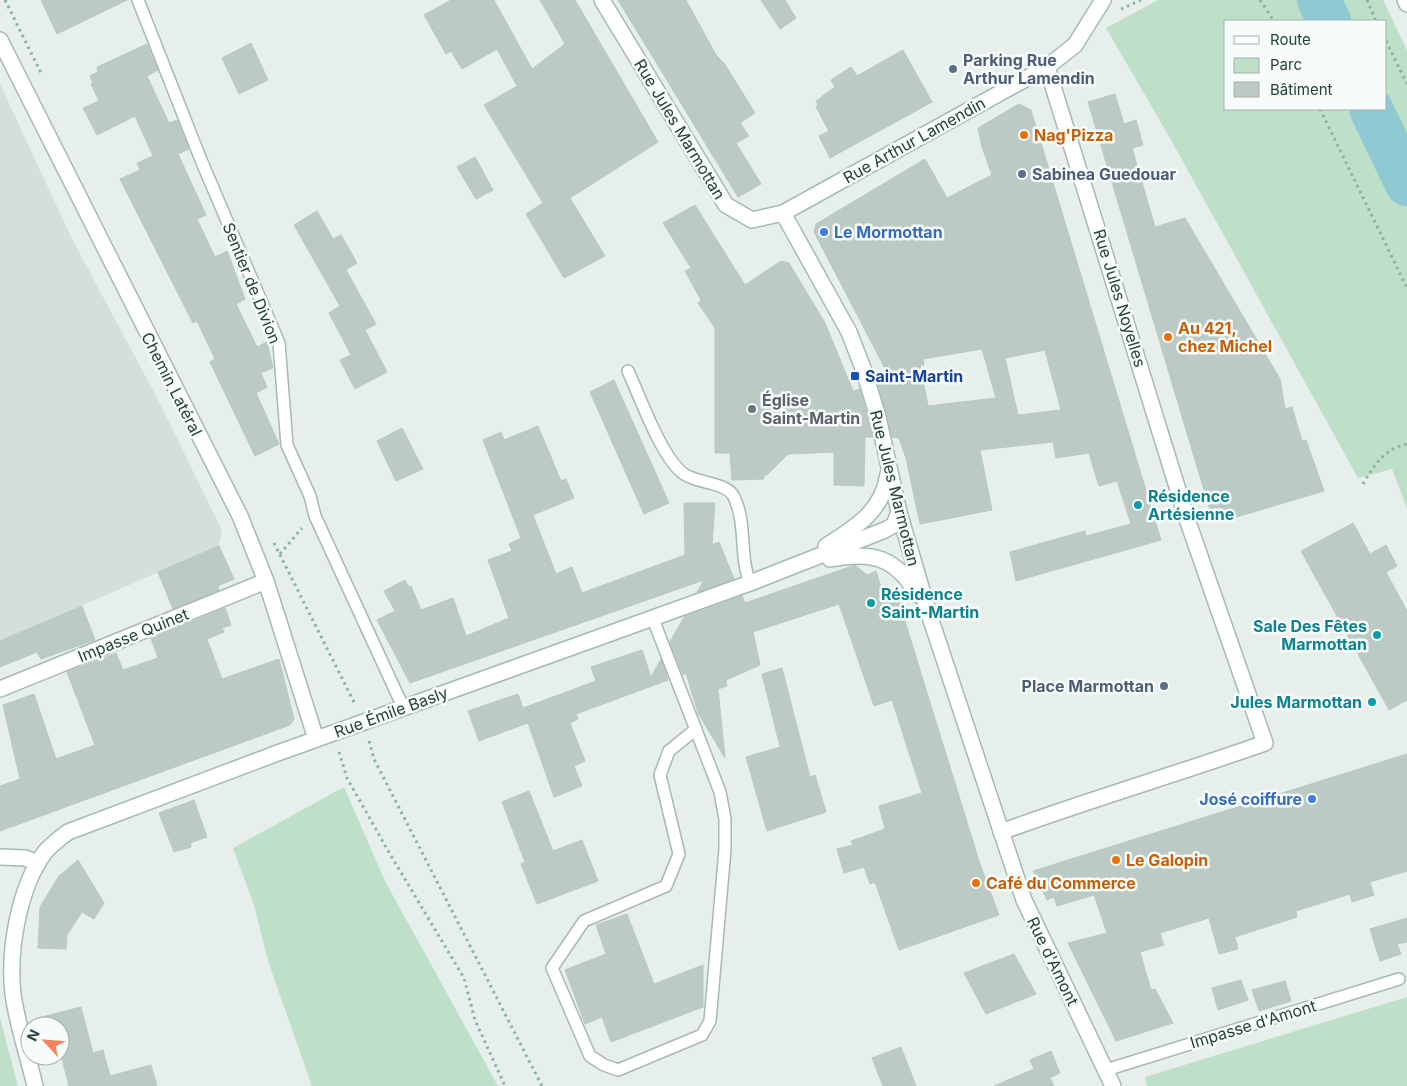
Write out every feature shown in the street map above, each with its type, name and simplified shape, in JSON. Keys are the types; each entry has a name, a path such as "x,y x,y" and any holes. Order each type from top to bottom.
{"street":[{"name":"Rue Jules Marmottan","path":"602,0 726,205 752,220 783,213 850,332 876,409 888,470 928,611 1001,832"},
{"name":"Rue Arthur Lamendin","path":"783,213 1047,67 1075,45 1103,0"},
{"path":"1405,0 1407,4"},
{"name":"Chemin Latéral","path":"0,40 240,516 266,581 316,739"},
{"name":"Rue Jules Noyelles","path":"1001,832 1058,811 1133,788 1265,743 1191,530 1047,67"},
{"name":"Rue Émile Basly","path":"792,567 848,532 875,509 886,485 888,470"},
{"name":"Rue Émile Basly","path":"36,1086 13,994 12,950 26,892 38,863 56,841 80,826 363,721 653,619 792,567 890,527 898,519 899,512"},
{"name":"Rue Émile Basly","path":"792,567 860,554 873,555 908,579 928,611"},
{"name":"Impasse Quinet","path":"0,689 266,581"},
{"name":"Rue d'Amont","path":"1001,832 1024,900 1113,1086"},
{"path":"0,857 25,858 38,863"}],"lane":[{"name":"Sentier de Divion","path":"138,0 201,160 278,343 287,445 310,496 315,516 403,707"},
{"path":"628,371 666,453 682,473 699,482 722,486 734,496 739,512 745,571 750,583"},
{"path":"653,619 696,729 720,792 725,820 725,849 710,1021 702,1034 618,1070 604,1066 590,1056 552,968 584,921 666,886 679,854 660,775 669,751 696,729"},
{"name":"Impasse d'Amont","path":"1106,1070 1399,979"}],"path":[{"path":"1116,11 1141,0"},
{"path":"1260,0 1273,20"},
{"path":"1367,0 1376,20"},
{"path":"1387,43 1407,84"},
{"path":"1320,110 1407,288"},
{"path":"1363,484 1384,455 1394,448 1407,444"},
{"path":"266,581 275,568 280,554 315,516"},
{"path":"363,721 374,759 542,1086"},
{"path":"333,733 347,778 386,849 464,978 475,1020 505,1086"}],"shaded area":[{"path":"0,84 71,237 156,396 222,530 219,546 0,641"}],"green space":[{"path":"1158,0 1383,0 1407,50 1407,509 1392,469 1358,478 1171,140 1106,28"},
{"path":"344,787 385,881 498,1086 312,1086 269,964 254,905 233,848"},
{"path":"1407,997 1407,1086 1147,1086 1145,1077"},
{"path":"0,1018 18,1086 0,1086"}],"building":[{"path":"41,0 127,0 57,34"},
{"path":"451,0 494,0 532,69 565,44 540,0 575,0 658,142 570,198 605,256 564,278 526,214 543,203 484,105 517,86 497,49 462,69 451,51 446,54 424,15"},
{"path":"618,0 686,0 716,55 724,63 755,113 740,123 749,136 736,143 761,184 738,197"},
{"path":"761,0 785,0 796,18 780,29"},
{"path":"251,43 268,80 239,94 222,58"},
{"path":"147,44 158,70 147,76 169,123 177,120 189,149 178,154 206,215 197,219 215,257 227,251 245,299 236,304 257,347 267,342 273,368 261,373 267,387 256,393 279,444 255,456 210,362 215,359 197,321 193,323 120,179 140,170 137,163 153,156 135,116 97,135 83,108 99,101 91,84 93,83 90,76 98,72 97,67"},
{"path":"903,50 932,102 830,158 819,136 829,131 816,107 818,105 816,101 835,87 831,80 851,67 857,76"},
{"path":"1115,94 1124,124 1136,120 1143,145 1132,148 1155,227 1185,218 1280,379 1285,409 1292,407 1302,441 1306,440 1324,491 1220,522 1213,520 1088,102"},
{"path":"1019,104 1031,110 1161,540 1016,581 1010,552 1085,531 1086,536 1131,524 1117,481 1099,486 1089,453 1056,458 1053,442 980,450 992,510 920,524 906,458 899,438 892,437 878,384 891,380 814,232 816,224 925,159 947,198 992,175 982,147 978,128","holes":["982,349 996,398 928,406 920,365 924,365 923,359","1045,350 1061,410 1018,415 1005,358"]},
{"path":"475,157 493,190 476,199 457,167"},
{"path":"695,205 745,285 781,261 789,263 825,323 853,391 860,389 873,437 865,437 864,486 834,485 834,452 788,454 767,475 764,475 764,479 732,480 730,453 715,453 715,328 698,303 701,300 685,271 691,268 663,223"},
{"path":"317,211 333,239 341,235 357,263 346,270 376,324 365,330 387,372 355,389 340,360 351,355 329,313 340,306 294,225"},
{"path":"614,380 669,503 644,514 590,392"},
{"path":"538,426 561,481 566,479 574,498 533,515 556,574 572,567 582,593 685,555 684,503 715,503 712,545 719,542 734,579 697,592 704,580 410,683 377,620 395,611 384,591 405,580 409,587 411,586 421,610 453,598 466,636 509,618 488,560 512,551 509,544 521,538 483,440 501,432 504,440"},
{"path":"402,428 423,469 396,481 377,441"},
{"name":"Sale Des Fêtes Marmottan","path":"1353,523 1370,554 1386,545 1397,566 1386,572 1407,611 1407,700 1389,710 1301,551"},
{"path":"219,546 234,579 218,586 219,590 173,609 158,572"},
{"path":"855,565 867,575 876,571 881,587 895,589 980,864 999,915 899,950 875,882 870,884 864,867 844,873 837,849 853,845 851,841 885,829 879,806 922,793 892,700 874,706 839,604 753,632 760,665 726,680 727,686 718,689 725,758 698,713 686,673 683,675 670,642 684,617 742,596 745,603"},
{"path":"82,606 95,640 41,659 37,652 0,667 0,641"},
{"path":"225,608 231,625 222,628 224,632 207,639 222,679 279,659 294,719 290,725 0,831 0,786 20,779 3,705 34,694 56,759 95,745 67,672 116,653 123,670 158,658 151,638"},
{"path":"642,650 651,677 661,659 668,680 576,714 578,719 570,723 585,761 574,766 582,786 554,797 528,723 479,741 468,711 518,694 523,708 596,681 591,667"},
{"path":"782,668 810,777 815,775 826,812 767,831 746,757 780,747 762,674"},
{"path":"1407,754 1407,871 1370,882 1374,895 1352,902 1350,894 1296,911 1297,917 1235,937 1238,949 1219,954 1209,918 1160,933 1164,945 1140,952 1151,990 1155,989 1173,1023 1116,1041 1068,943 1107,933 1094,895 1057,906 1054,897 1047,900 1033,871"},
{"path":"529,791 553,851 582,840 598,881 537,904 521,864 525,862 502,802"},
{"path":"194,800 207,837 190,843 191,847 174,852 159,813"},
{"path":"78,860 104,903 94,919 82,912 67,935 66,949 38,948 40,907 59,876"},
{"path":"627,914 654,984 703,965 703,1007 611,1042 602,1017 585,1024 565,970 606,954 596,925"},
{"path":"1407,918 1407,942 1397,944 1401,954 1380,961 1370,929"},
{"path":"1014,954 1036,994 986,1014 964,973"},
{"path":"1241,980 1248,1000 1218,1010 1212,988"},
{"path":"1285,981 1291,1001 1259,1011 1252,990"},
{"path":"81,1007 93,1053 103,1050 110,1076 151,1065 157,1086 69,1086 64,1066 70,1066 70,1016 46,1016"},
{"path":"901,1047 916,1086 883,1086 872,1058"},
{"path":"1051,1051 1060,1073 1050,1078 1054,1086 994,1086 1034,1069 1030,1060"}],"waterway":[{"path":"1319,0 1329,20"},
{"path":"1371,110 1407,184"}],"place":[{"name":"Parking Rue Arthur Lamendin","path":"953,69"},
{"name":"Nag'Pizza","path":"1024,135"},
{"name":"Sabinea Guedouar","path":"1022,174"},
{"name":"Le Mormottan","path":"824,232"},
{"name":"Au 421, chez Michel","path":"1168,337"},
{"name":"Saint-Martin","path":"855,376"},
{"name":"Église Saint-Martin","path":"752,409"},
{"name":"Résidence Artésienne","path":"1138,505"},
{"name":"Résidence Saint-Martin","path":"871,603"},
{"name":"Sale Des Fêtes Marmottan","path":"1377,635"},
{"name":"Place Marmottan","path":"1164,686"},
{"name":"Jules Marmottan","path":"1372,702"},
{"name":"José coiffure","path":"1312,799"},
{"name":"Le Galopin","path":"1116,860"},
{"name":"Café du Commerce","path":"976,883"}]}
